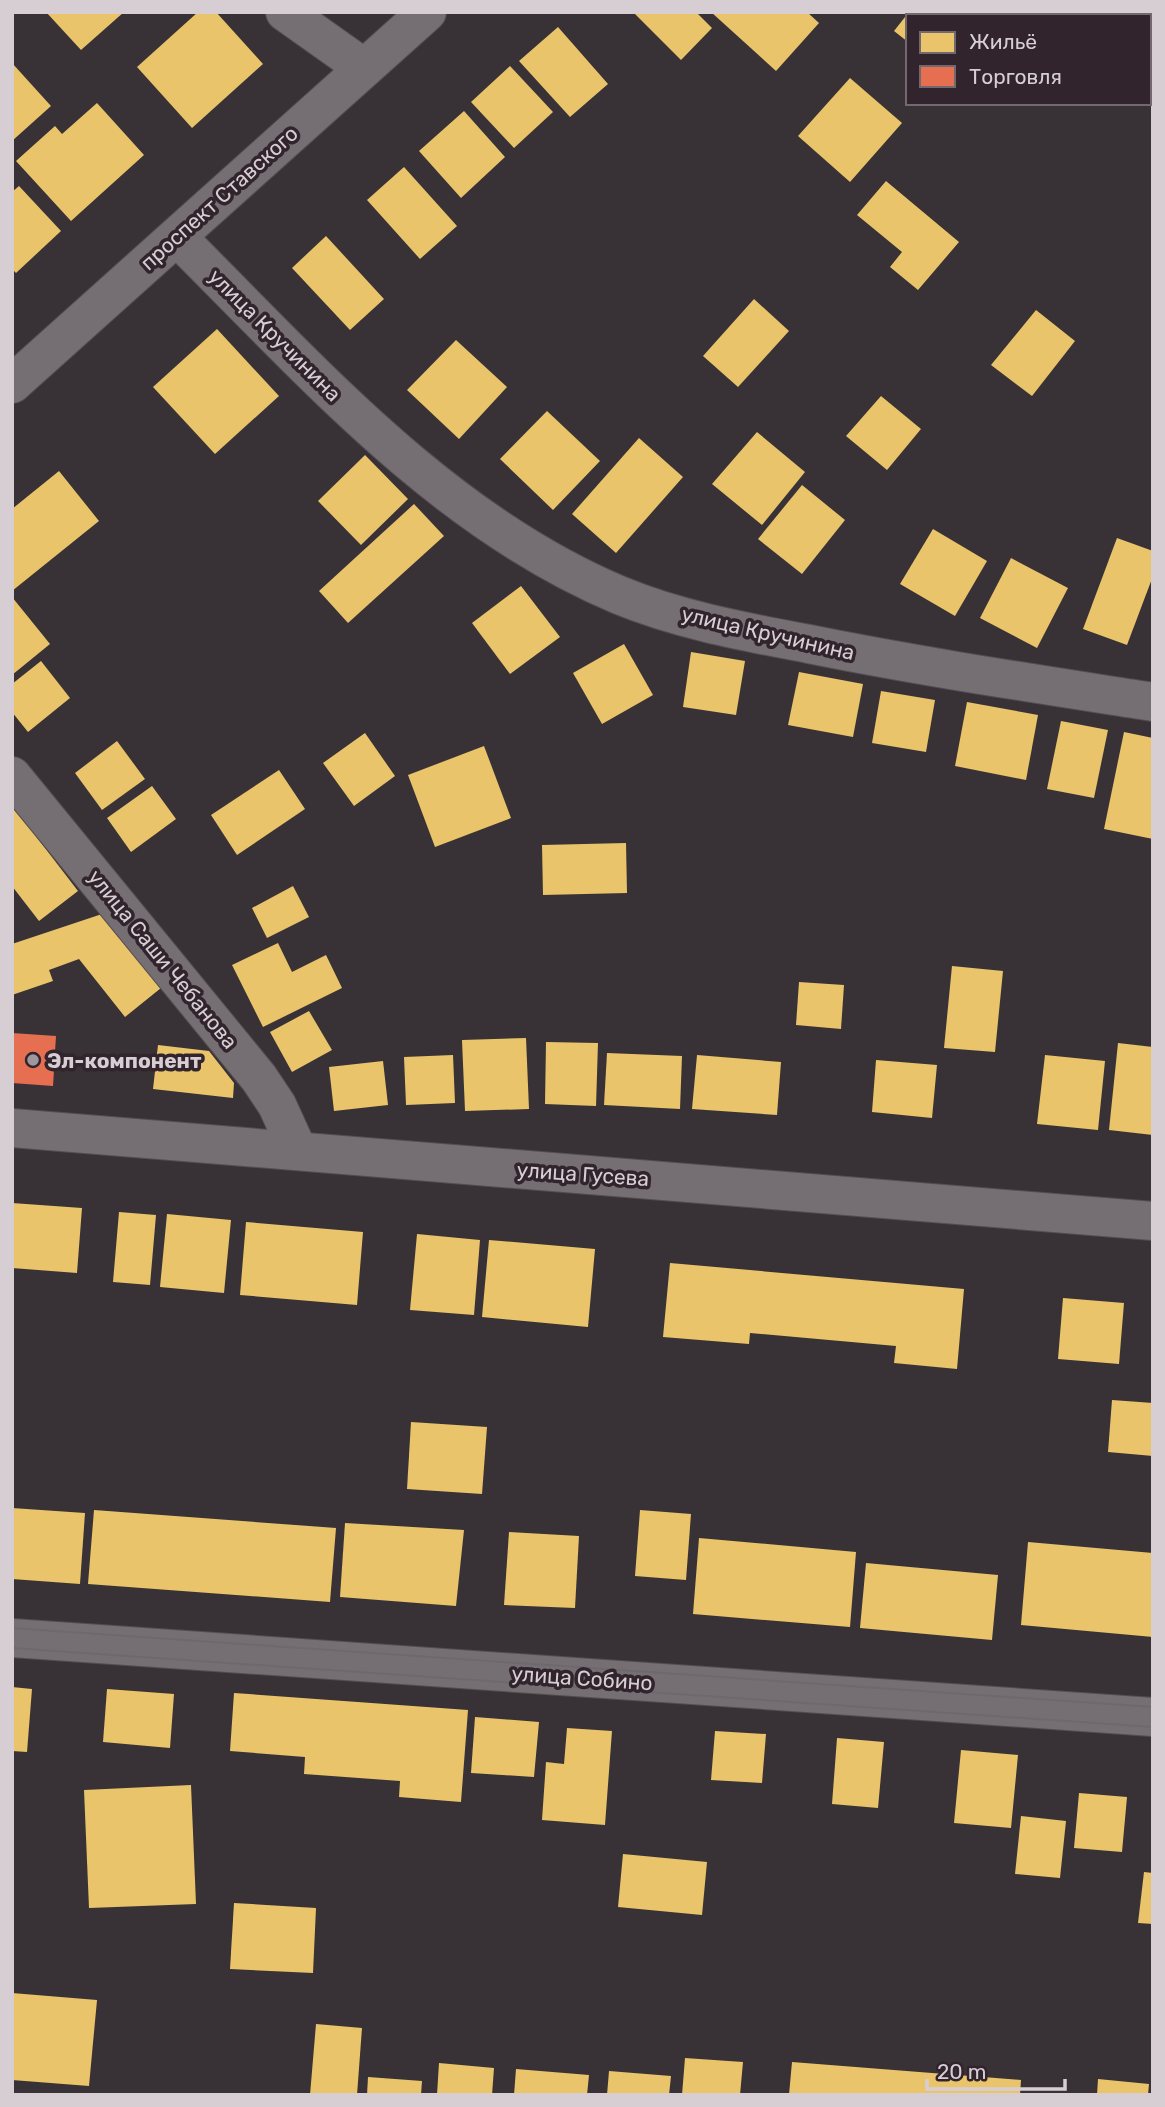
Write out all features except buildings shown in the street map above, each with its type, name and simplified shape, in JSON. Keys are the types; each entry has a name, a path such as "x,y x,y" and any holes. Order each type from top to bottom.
{"street":[{"path":"285,12 364,68"},
{"name":"проспект Ставского","path":"12,384 427,12"},
{"name":"улица Кручинина","path":"177,236 376,435 443,489 530,550 620,595 726,628 877,658 1153,702"},
{"name":"улица Саши Чебанова","path":"12,776 259,1078 277,1105 298,1152"},
{"name":"улица Гусева","path":"12,1128 1153,1222"},
{"name":"улица Собино","path":"12,1638 1153,1717"}],"tram line":[{"path":"12,1628 1153,1707"},
{"path":"12,1648 1153,1727"}],"place":[{"name":"Эл-компонент","path":"33,1060"}]}
